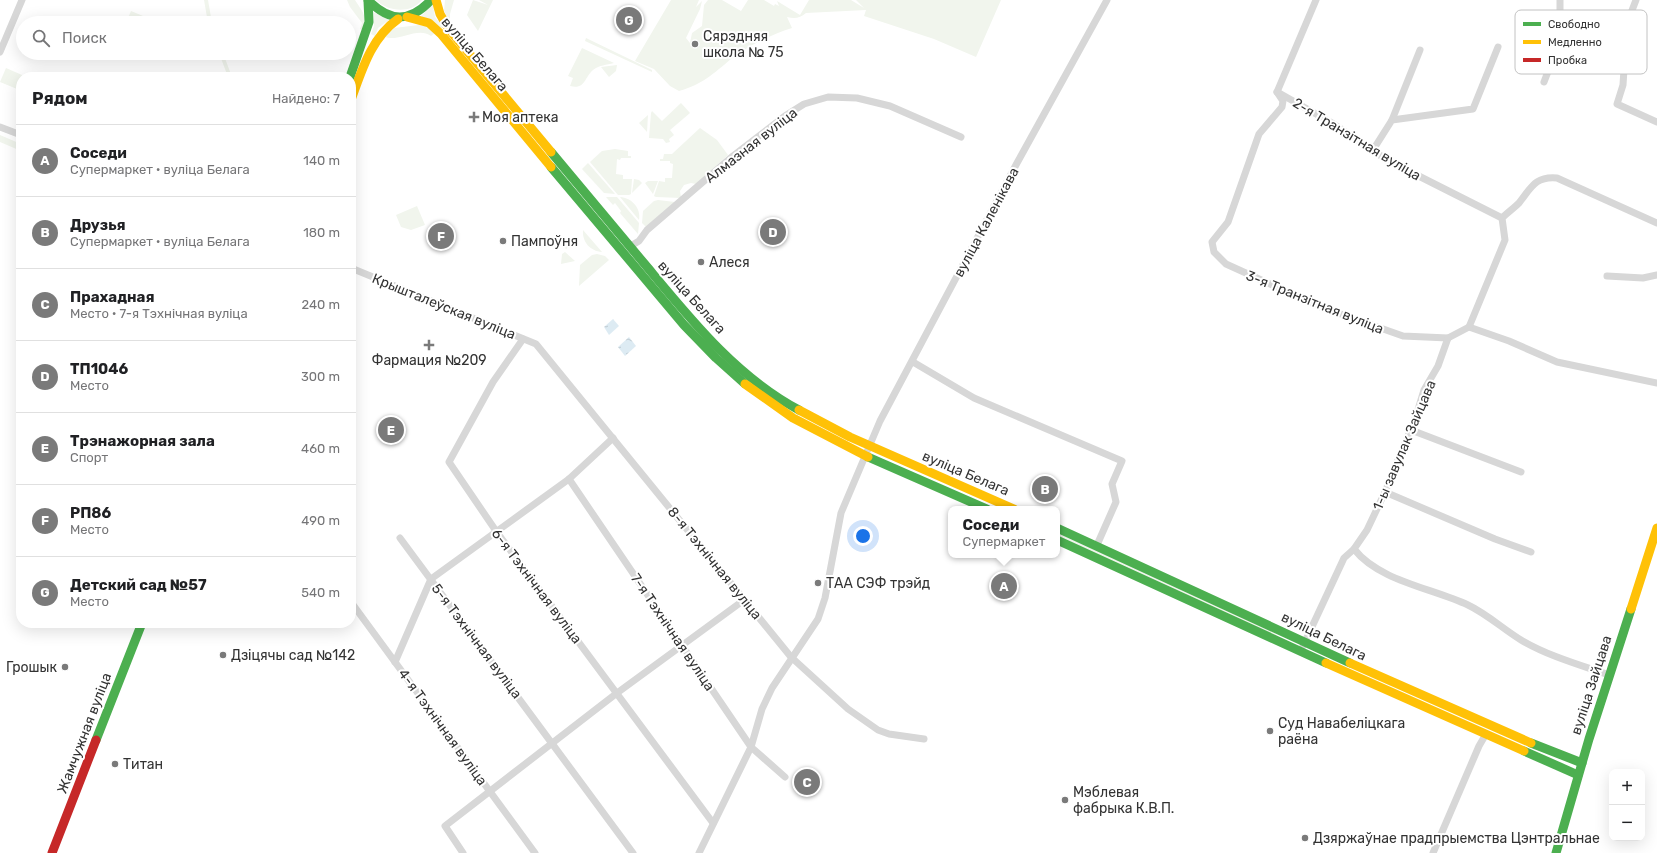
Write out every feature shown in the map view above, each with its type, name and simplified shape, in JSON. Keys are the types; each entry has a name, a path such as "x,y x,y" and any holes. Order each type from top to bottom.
{"street":[{"path":"0,52 22,0"},
{"path":"368,0 378,11 398,19"},
{"path":"356,60 369,22 368,0"},
{"path":"356,88 376,39 384,28 398,19 407,17 422,10 431,0"},
{"name":"вуліца Белага","path":"436,0 440,14 448,28 692,321 735,364 780,400 867,451 1006,506"},
{"name":"вуліца Каленікава","path":"699,853 751,747 762,709 772,688 791,657 818,619 825,598 841,513 880,421 1017,163 1107,0"},
{"path":"1277,92 1316,0"},
{"path":"1632,10 1636,0"},
{"name":"вуліца Белага","path":"407,17 429,24 440,34 521,128 614,243 682,323 729,371 767,401 790,416 981,506"},
{"path":"1392,120 1473,109 1498,47"},
{"path":"1373,150 1392,120 1420,50"},
{"path":"352,72 356,60"},
{"path":"1544,82 1547,74"},
{"path":"1624,74 1623,85 1617,104 1657,122"},
{"name":"2-я Транзітная вуліца","path":"1277,92 1332,123 1387,160 1502,218"},
{"name":"3-я Транзітная вуліца","path":"1277,92 1283,101 1282,107 1260,134 1228,222 1212,242 1214,252 1226,264 1321,307 1403,336 1448,338"},
{"name":"Алмазная вуліца","path":"629,247 639,241 647,230 733,156 785,116 804,104 828,97 857,98 890,106 961,137"},
{"path":"0,127 16,133"},
{"path":"1448,338 1469,327 1504,240 1502,218 1517,204 1535,182 1547,177 1556,178 1657,222"},
{"name":"Крышталеўская вуліца","path":"356,270 536,344"},
{"path":"1607,276 1643,278 1657,275"},
{"path":"1469,327 1509,341 1557,362 1657,383"},
{"name":"1-ы завулак Зайцава","path":"1303,647 1344,558 1354,549 1367,530 1385,492 1411,430 1424,390 1438,366 1448,338"},
{"name":"6-я Тэхнічная вуліца","path":"524,339 493,382 449,462 496,531 713,823"},
{"name":"8-я Тэхнічная вуліца","path":"536,344 791,657 848,709 878,730 889,734 924,739"},
{"path":"912,362 974,398 1122,462 1112,484 1116,498 1115,508 1097,545"},
{"path":"1411,430 1521,472"},
{"path":"395,662 431,579 569,479 613,438"},
{"name":"7-я Тэхнічная вуліца","path":"569,479 751,747 785,777"},
{"path":"1385,492 1495,539 1531,552"},
{"name":"вуліца Зайцава","path":"1556,853 1609,675 1657,528"},
{"name":"вуліца Белага","path":"1060,529 1097,545 1303,647 1362,680 1578,775"},
{"name":"5-я Тэхнічная вуліца","path":"400,538 633,853"},
{"name":"вуліца Белага","path":"1060,541 1303,647 1559,755 1582,763"},
{"path":"1354,549 1362,560 1429,591 1467,604 1538,649 1609,675"},
{"path":"464,853 445,826 617,693 744,600"},
{"name":"4-я Тэхнічная вуліца","path":"356,609 535,853"},
{"name":"Жамчужная вуліца","path":"52,853 140,628"},
{"path":"1433,853 1477,750 1486,734"}],"shaded area":[{"path":"204,0 208,0 211,16 207,16"},
{"path":"347,0 355,0 362,11 365,20 363,30 360,29 362,23 350,7"},
{"path":"376,0 422,0 412,8 399,10 387,7"},
{"path":"445,0 454,0 450,19 448,19 444,11"},
{"path":"473,0 488,5 479,0 493,0 478,31 467,15"},
{"name":"Сярэдняя школа № 75","path":"671,0 699,0 696,7 702,1 700,9 686,38 690,43 692,33 702,26 704,5 708,0 722,0 741,11 748,0 764,0 774,6 775,4 779,6 777,1 800,15 809,0 851,0 864,8 856,0 1001,0 976,57 934,39 864,16 866,10 806,13 797,18 787,17 792,28 768,37 753,45 738,54 701,82 679,91 670,86 654,69 635,61"},
{"path":"433,5 435,17 443,27 440,29 421,16"},
{"path":"131,11 143,16 129,16"},
{"path":"373,12 389,20 378,28 375,36 371,34 374,26"},
{"path":"419,25 425,26 435,33 431,36 426,33 414,33 396,38 385,37 384,40 380,39 394,28"},
{"path":"586,38 652,70 652,72 585,41"},
{"path":"582,48 614,63 601,66 593,70 581,85 575,87 570,86 573,78 568,76"},
{"path":"222,60 226,60 230,72 226,72"},
{"path":"617,65 616,71 609,77 601,67"},
{"path":"6,68 16,72 16,89 0,82"},
{"path":"681,103 690,113 670,130 674,135 669,139 670,142 666,143 663,139 649,138 652,111 662,121"},
{"path":"648,115 647,132 639,123"},
{"path":"700,128 717,140 728,155 696,184 691,183 684,185 680,191 681,198 654,196 659,181 665,182 665,178 672,178 673,164 670,163 670,161 660,161 660,159 663,159 664,154 672,154"},
{"path":"0,135 16,142 16,149 0,142"},
{"path":"615,149 628,151 628,156 631,156 631,158 621,158 620,160 617,159 616,174 623,175 623,179 632,179 631,194 629,195 618,195 590,162 602,151"},
{"path":"588,163 615,194 604,193 582,169"},
{"path":"634,179 639,180 642,183 632,193"},
{"path":"648,181 658,181 653,194 645,183"},
{"path":"606,197 617,197 639,223 638,234 620,213 621,211 615,203 613,205"},
{"path":"620,197 628,199 635,204 639,211 639,220"},
{"path":"654,201 675,202 646,227 642,223 643,211"},
{"path":"417,206 425,225 411,230 401,227 396,215"},
{"path":"583,230 602,252 590,248 585,242"},
{"path":"563,240 577,241 566,249 563,246"},
{"path":"565,252 575,261 561,264 562,254"},
{"path":"597,254 605,256 609,260 579,286 580,265 592,255"},
{"path":"1060,534 1269,628 1281,639 1060,538"}],"water":[{"path":"613,319 619,326 609,335 604,327"},
{"path":"629,337 636,346 625,356 618,347"}],"traffic: fast":[{"path":"368,0 384,13 400,17 415,13 431,0"},
{"path":"356,60 369,22 368,1"},
{"path":"352,72 356,60"},
{"path":"551,152 699,328 736,365 755,381 777,397 799,410"},
{"path":"551,167 684,325 716,358 745,384"},
{"path":"868,457 980,506"},
{"path":"1060,529 1350,663"},
{"path":"1060,541 1326,663"},
{"path":"1556,853 1589,739 1631,609"},
{"path":"96,740 140,628"},
{"path":"1531,743 1582,763"},
{"path":"1524,751 1578,775"}],"traffic: slow":[{"path":"436,0 440,14 448,28 551,152"},
{"path":"407,17 429,23 441,34 551,167"},
{"path":"356,87 368,55 374,45 381,35 398,19"},
{"path":"745,384 793,418 868,457"},
{"path":"799,410 850,437 1007,506"},
{"path":"1631,609 1657,528"},
{"path":"1326,663 1524,751"},
{"path":"1350,663 1531,743"}],"traffic: jam":[{"path":"52,853 96,740"}],"place":[{"name":"Детский сад №57","path":"629,20"},
{"name":"Сярэдняя школа № 75","path":"695,44"},
{"name":"Моя аптека","path":"474,117"},
{"name":"ТП1046","path":"773,232"},
{"name":"РП86","path":"441,236"},
{"name":"Пампоўня","path":"503,241"},
{"name":"Алеся","path":"701,262"},
{"name":"Фармация №209","path":"429,345"},
{"name":"Трэнажорная зала","path":"391,430"},
{"name":"Друзья","path":"1045,489"},
{"name":"ТАА СЭФ трэйд","path":"818,583"},
{"name":"Соседи","path":"1004,586"},
{"name":"Дзіцячы сад №142","path":"223,655"},
{"name":"Грошык","path":"65,667"},
{"name":"Суд Навабеліцкага раёна","path":"1270,731"},
{"name":"Титан","path":"115,764"},
{"name":"Прахадная","path":"807,782"},
{"name":"Мэблевая фабрыка К.В.П.","path":"1065,800"},
{"name":"Дзяржаўнае прадпрыемства Цэнтральнае","path":"1305,838"}]}
